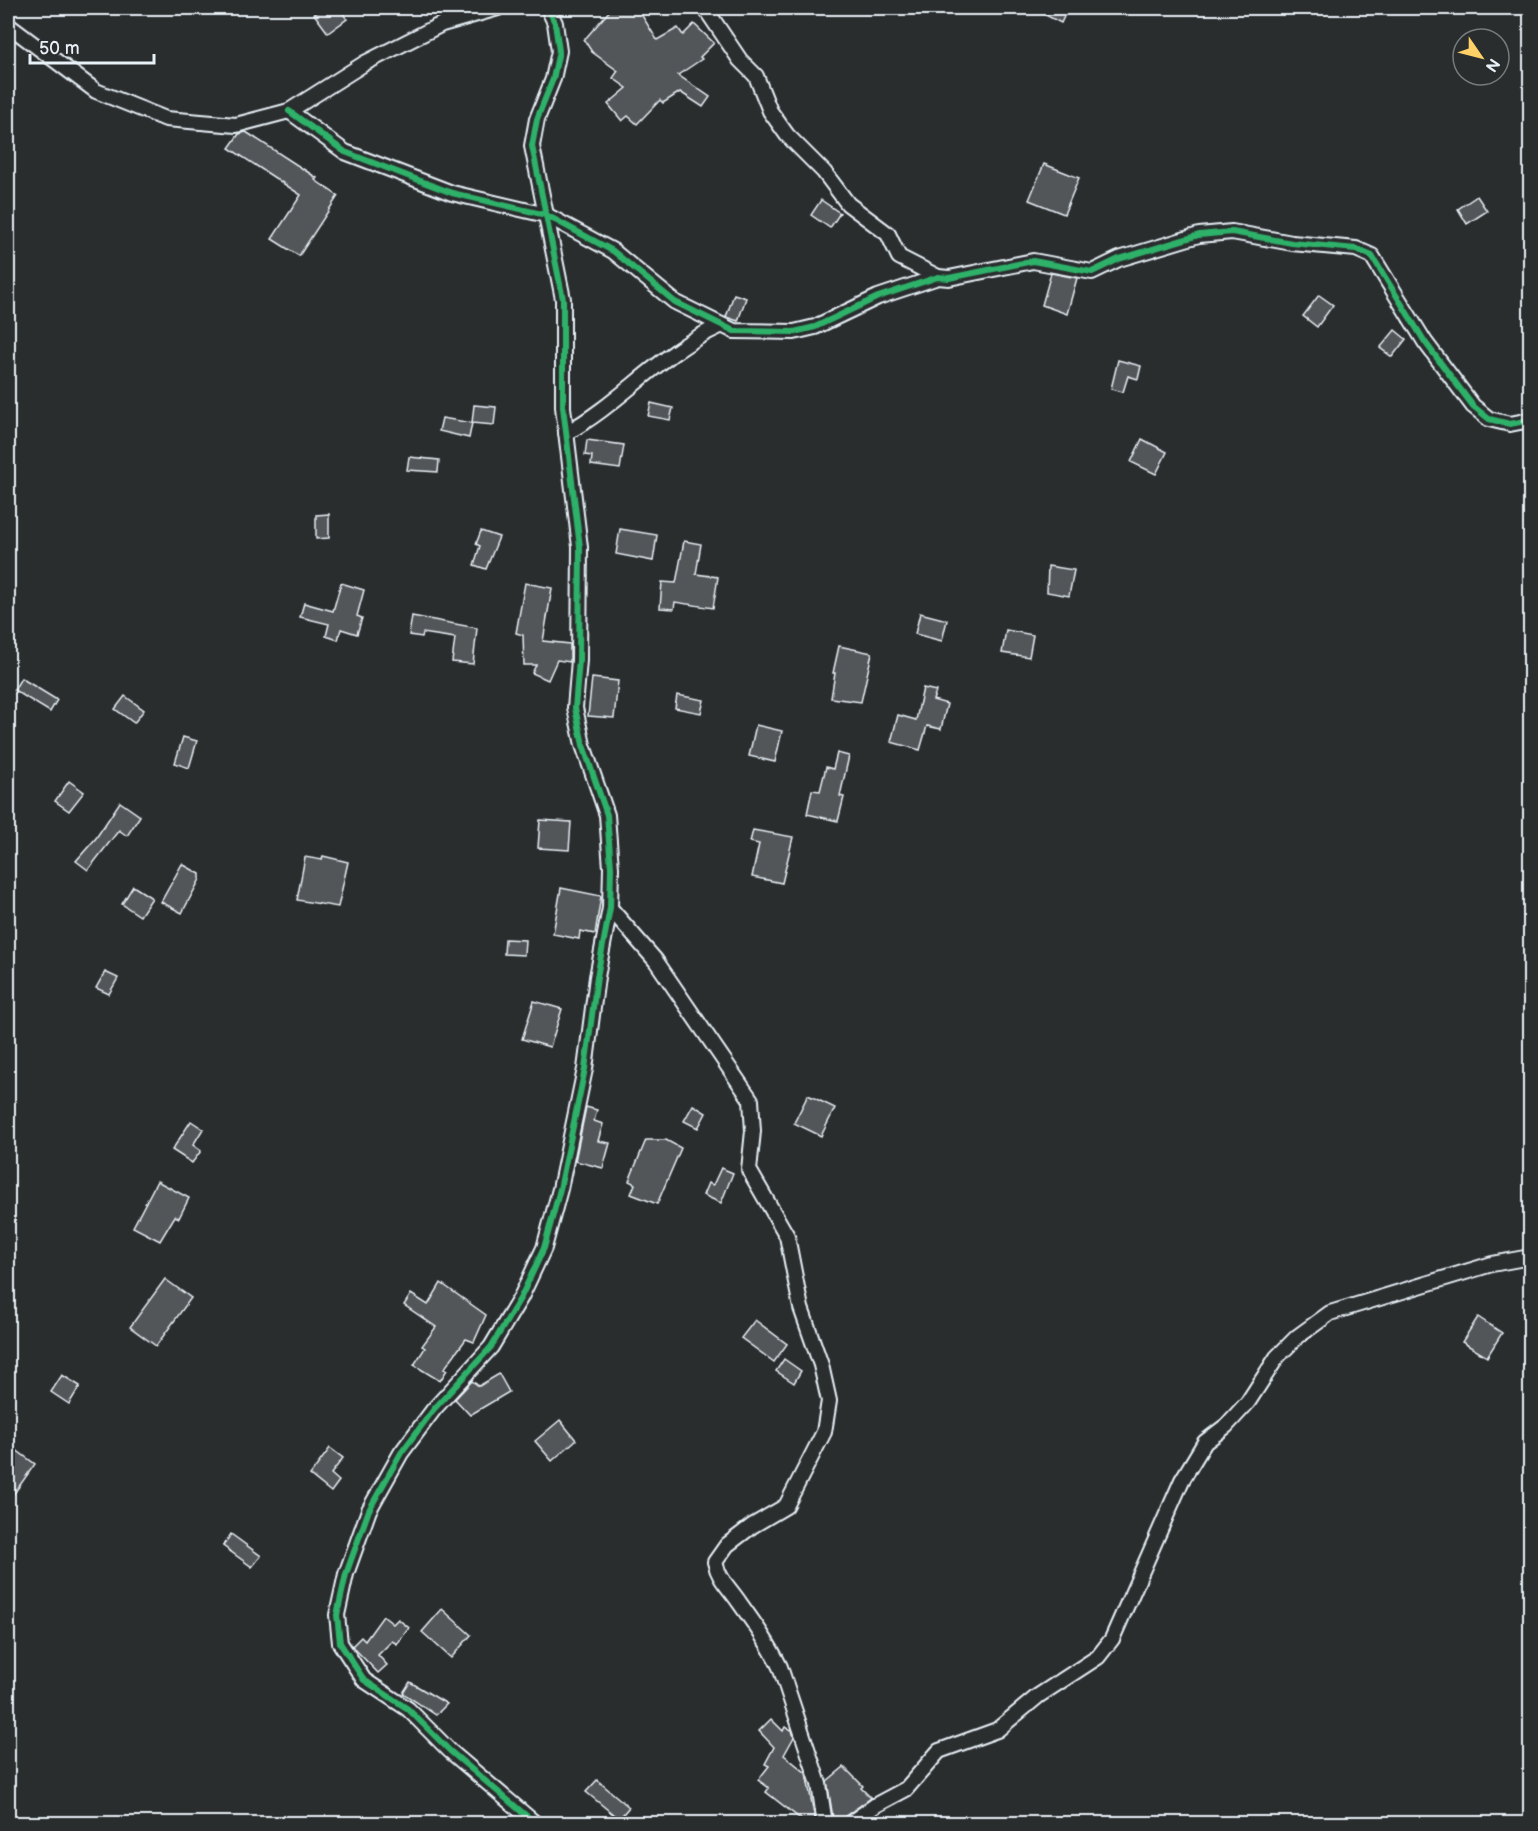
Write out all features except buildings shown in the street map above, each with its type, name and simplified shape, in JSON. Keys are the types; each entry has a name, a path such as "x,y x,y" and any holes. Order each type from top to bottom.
{"street":[{"path":"8,25 96,90 166,119 236,125 289,111 365,63 442,24 498,8"},
{"path":"536,1824 450,1751 408,1710 364,1680 339,1643 337,1615 346,1574 369,1510 401,1454 434,1410 491,1347 521,1297 544,1248 560,1189 585,1070 597,977 610,908 611,868 607,816 583,745 575,708 579,660 580,547 563,407 563,299 532,146 537,119 553,79 559,51 555,23 548,8"},
{"path":"705,8 740,60 756,76 770,111 787,135 824,172 848,204 888,234 899,257 938,277 949,278 1032,261 1092,272 1119,259 1199,235 1233,232 1292,243 1356,249 1372,256 1406,307 1425,342 1473,406 1489,420 1509,424 1530,420"},
{"path":"289,111 345,152 453,193 546,215 613,251 675,302 734,331 794,332 814,327 878,297 938,277"},
{"path":"566,433 587,422 650,369 693,338 720,326"},
{"path":"610,908 656,961 751,1100 753,1131 749,1170 787,1236 801,1308 821,1365 829,1401 824,1432 786,1506 735,1539 715,1562 718,1578 746,1612 772,1650 780,1667 819,1784 825,1824"},
{"path":"849,1824 876,1805 906,1789 939,1751 998,1730 1038,1696 1098,1657 1112,1639 1182,1480 1205,1443 1226,1426 1248,1402 1277,1357 1297,1337 1330,1313 1492,1263 1530,1257"}],"cycle path":[{"path":"536,1824 450,1751 408,1709 364,1680 340,1643 337,1615 346,1574 369,1510 401,1453 434,1409 491,1347 521,1297 544,1248 560,1189 585,1069 597,977 610,908 611,868 607,815 583,745 575,708 579,660 580,547 563,407 563,299 532,146 537,119 553,79 559,51 555,23 548,8"},
{"path":"289,111 345,152 452,193 546,215 613,251 675,302 734,331 794,332 815,327 878,297 938,277 949,278 1033,261 1092,272 1119,259 1199,235 1232,232 1292,243 1356,249 1372,256 1425,342 1473,406 1489,419 1510,424 1530,420"}]}
